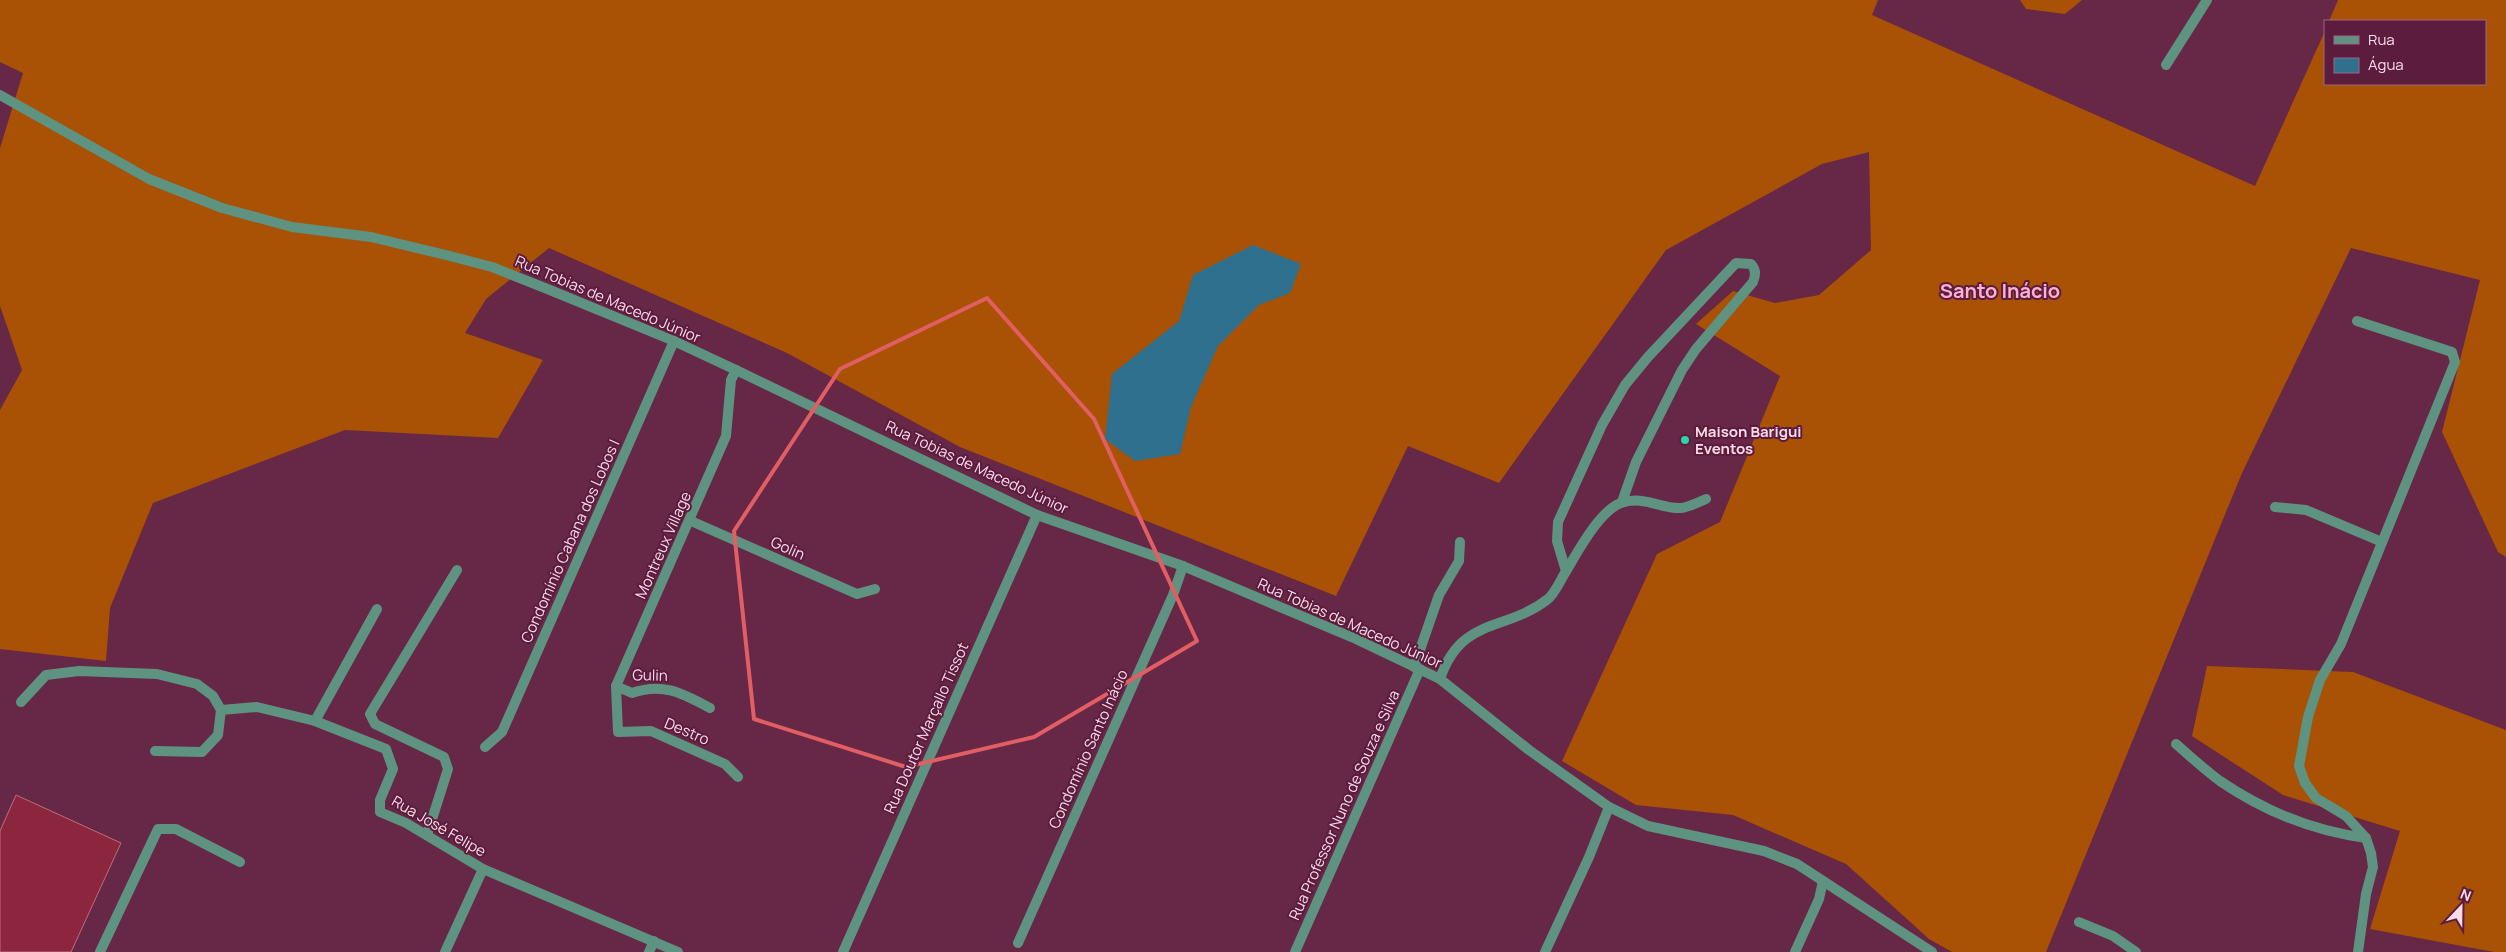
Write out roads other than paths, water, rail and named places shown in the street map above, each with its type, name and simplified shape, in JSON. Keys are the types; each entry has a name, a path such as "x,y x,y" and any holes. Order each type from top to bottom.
{"street":[{"path":"2166,66 2208,0"},
{"name":"Rua Tobias de Macedo Júnior","path":"0,95 149,179 222,208 292,227 371,237 492,267 674,341 1037,515 1183,566 1356,639 1440,680 1529,750 1608,807 1648,826 1764,851 1797,864 1932,952"},
{"path":"1566,571 1557,540 1558,522 1602,425 1625,385 1648,357 1736,262 1750,264 1754,268 1753,282 1696,349 1682,370 1636,462 1622,502"},
{"path":"2357,321 2452,352 2455,362 2341,644 2320,680 2308,717 2299,766 2305,783 2316,798 2346,816 2366,838 2373,867 2366,894 2358,952"},
{"name":"Condomínio Cabana dos Lobos I","path":"485,748 502,732 674,341"},
{"name":"Montreux Village","path":"618,732 616,686 691,521 726,436 730,380 736,370"},
{"path":"1440,680 1445,664 1458,646 1476,631 1531,609 1549,598 1581,546 1608,510 1622,502 1647,500 1681,508 1706,499"},
{"path":"2275,507 2306,510 2382,542"},
{"name":"Rua Doutor Marçallo Tissot","path":"843,952 1037,515"},
{"name":"Golin","path":"691,521 857,594 875,589"},
{"name":"Rua Professor Nuno de Souza e Silva","path":"1295,952 1417,668 1439,595 1459,561 1460,542"},
{"name":"Condomínio Santo Inácio","path":"1018,944 1170,604 1183,566"},
{"path":"427,835 448,769 444,757 375,724 370,714 457,570"},
{"path":"315,721 377,610"},
{"path":"21,702 46,675 79,671 157,674 197,684 213,696 221,710 218,734 202,752 155,751"},
{"name":"Gulin","path":"616,686 632,693 644,689 672,689 710,708"},
{"name":"Rua José Felipe","path":"221,710 256,707 315,721 386,749 393,769 380,800 380,812 406,823 483,869 678,952"},
{"name":"Destro","path":"618,732 651,731 725,764 738,777"},
{"path":"2176,744 2220,781 2285,818 2343,835 2366,838"},
{"path":"1545,952 1589,857 1608,807"},
{"path":"100,952 158,829 176,829 240,862"},
{"path":"445,952 483,869"},
{"path":"1796,952 1819,899 1823,881"},
{"path":"2079,922 2113,936 2136,952"},
{"path":"649,952 654,941"}],"water":[{"path":"1253,245 1301,264 1290,293 1259,305 1218,346 1191,407 1180,454 1135,461 1105,439 1112,374 1179,321 1193,275"}],"place":[{"name":"Maison Barigui Eventos","path":"1685,440"}],"district":[{"name":"Santo Inácio","path":"2000,290"}]}
